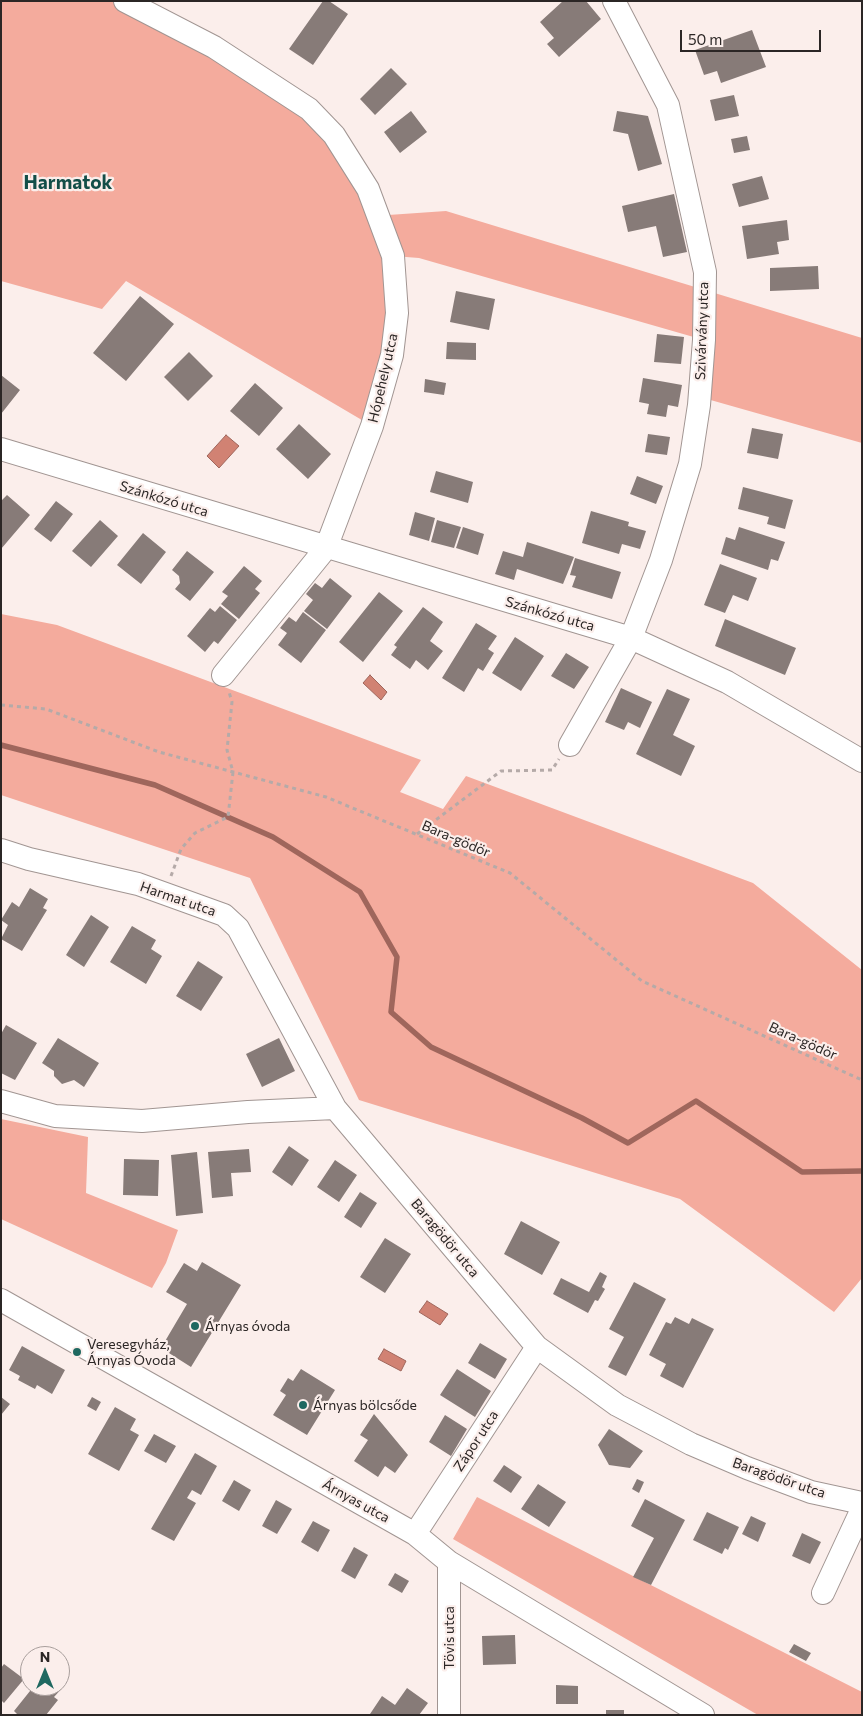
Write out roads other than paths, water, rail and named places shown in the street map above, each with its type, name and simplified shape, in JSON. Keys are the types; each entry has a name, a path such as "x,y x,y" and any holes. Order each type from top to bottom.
{"street":[{"name":"Hópehely utca","path":"125,1 214,47 309,109 334,135 368,189 392,256 397,314 392,355 372,426 326,548"},
{"name":"Szivárvány utca","path":"614,1 668,105 704,272 704,340 699,405 690,464 660,560 631,638"},
{"name":"Szánkózó utca","path":"1,449 631,638 727,682 862,762"},
{"path":"223,675 326,548"},
{"path":"570,744 631,638"},
{"name":"Harmat utca","path":"1,850 29,859 138,884 224,915 238,928 335,1108"},
{"path":"1,1101 55,1116 142,1122 248,1112 335,1108"},
{"name":"Baragödör utca","path":"335,1108 537,1347 617,1404 691,1444 811,1492 862,1503"},
{"name":"Árnyas utca","path":"4,1308 415,1534 449,1562 703,1715"},
{"name":"Zápor utca","path":"415,1534 537,1347"},
{"path":"823,1593 862,1509"},
{"name":"Tövis utca","path":"449,1562 449,1715"}],"waterway":[{"path":"1,745 155,785 273,837 360,892 397,957 391,1012 431,1047 582,1118 628,1143 696,1101 802,1172 862,1171"}],"place":[{"name":"Árnyas óvoda","path":"195,1326"},
{"name":"Veresegyház, Árnyas Óvoda","path":"77,1352"},
{"name":"Árnyas bölcsőde","path":"303,1405"}],"district":[{"name":"Harmatok","path":"68,183"}]}
